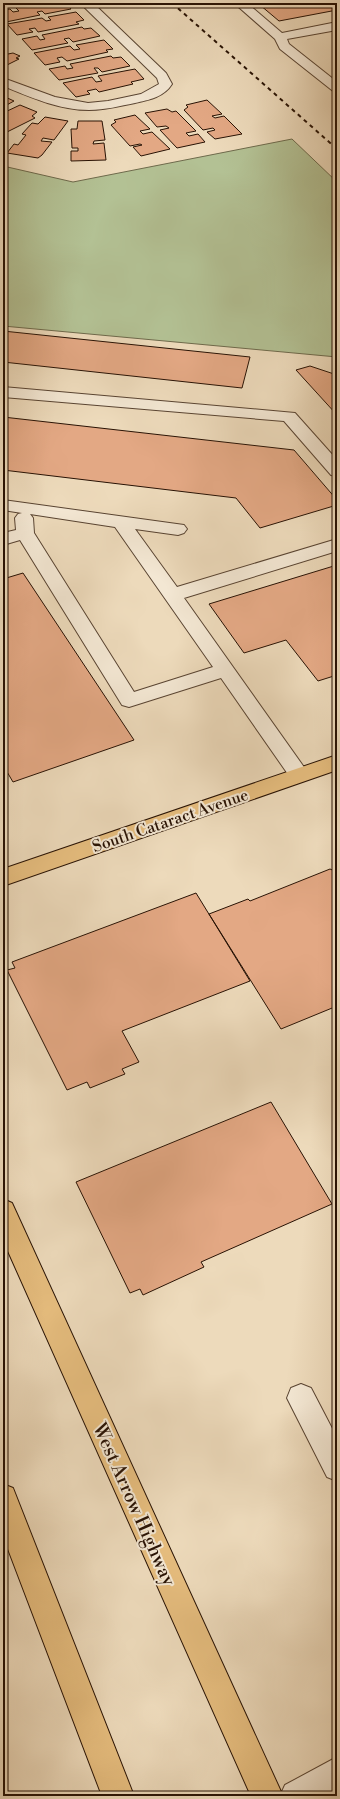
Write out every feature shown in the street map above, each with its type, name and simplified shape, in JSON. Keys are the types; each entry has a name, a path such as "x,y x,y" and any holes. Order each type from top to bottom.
{"main road":[{"name":"South Cataract Avenue","path":"3,878 337,762"},
{"name":"West Arrow Highway","path":"3,1211 267,1796"},
{"path":"3,1498 118,1796"}],"lane":[{"path":"3,82 49,99 83,106 101,106 160,92 166,84 162,76 86,3"},
{"path":"240,3 280,37 284,46 337,88"},
{"path":"280,37 337,26"},
{"path":"3,392 289,416 337,471"},
{"path":"3,505 178,529"},
{"path":"23,507 25,533 129,700 225,670"},
{"path":"121,522 299,775"},
{"path":"3,539 25,533"},
{"path":"172,595 337,544"},
{"path":"301,1398 337,1467"},
{"path":"296,1796 337,1774"}],"green space":[{"path":"292,139 337,182 337,357 3,326 3,166 73,182"}],"building":[{"path":"38,3 66,3 71,9 45,14 42,11 37,12 40,15 6,22 3,19 3,10 10,9 13,12 19,11 15,7"},
{"path":"267,3 337,3 337,10 279,21 260,5"},
{"path":"76,12 84,20 76,22 79,24 38,32 35,28 29,29 33,32 17,35 7,24 42,18 46,21 51,20 48,17"},
{"path":"82,27 84,29 91,28 100,36 73,42 69,38 64,39 68,43 32,50 22,39 37,36 40,40 45,39 42,35"},
{"path":"104,40 113,49 106,50 108,52 67,61 62,57 57,58 60,62 45,65 34,53 70,46 74,50 80,49 76,45"},
{"path":"13,53 20,56 16,58 19,59 5,66 3,65 3,55"},
{"path":"111,56 113,58 121,57 130,66 102,72 98,68 94,68 98,73 59,80 49,69 65,66 67,69 73,68 70,64"},
{"path":"135,69 144,79 131,82 133,84 99,92 96,89 87,91 90,94 76,97 63,83 92,77 96,82 102,81 98,76"},
{"path":"3,96 14,101 3,107"},
{"path":"207,100 222,114 212,116 215,118 224,116 242,134 215,139 207,132 215,130 213,128 203,130 184,110 188,107 186,105"},
{"path":"20,105 37,112 32,116 35,118 3,134 3,113"},
{"path":"167,109 172,112 176,111 196,131 186,133 189,136 198,134 205,142 177,148 160,130 169,128 166,126 157,127 145,113"},
{"path":"135,115 150,129 140,131 143,134 152,132 170,149 141,156 133,147 142,145 130,146 111,125 116,122 114,120"},
{"path":"45,117 68,121 54,140 43,138 41,141 52,142 42,155 38,158 7,153 14,144 18,145 26,135 22,134 32,123 38,124"},
{"path":"78,121 102,121 105,140 94,141 93,144 104,143 106,160 71,161 71,151 78,151 78,148 72,148 71,129 77,129"},
{"path":"3,331 250,357 242,388 3,362"},
{"path":"310,366 337,375 337,415 296,370"},
{"path":"3,417 294,450 337,500 337,505 260,528 236,498 3,470"},
{"path":"337,565 337,675 318,681 286,640 244,653 209,604"},
{"path":"23,573 134,740 13,782 3,765 3,579"},
{"path":"330,869 337,872 337,1006 281,1029 209,914 248,899 250,901"},
{"path":"196,893 250,981 122,1031 139,1062 122,1069 125,1074 90,1088 87,1082 67,1090 7,970 15,968 12,962"},
{"path":"271,1102 332,1204 201,1262 204,1267 143,1295 140,1289 130,1293 76,1182"}],"railway":[{"path":"172,3 337,149"}]}
